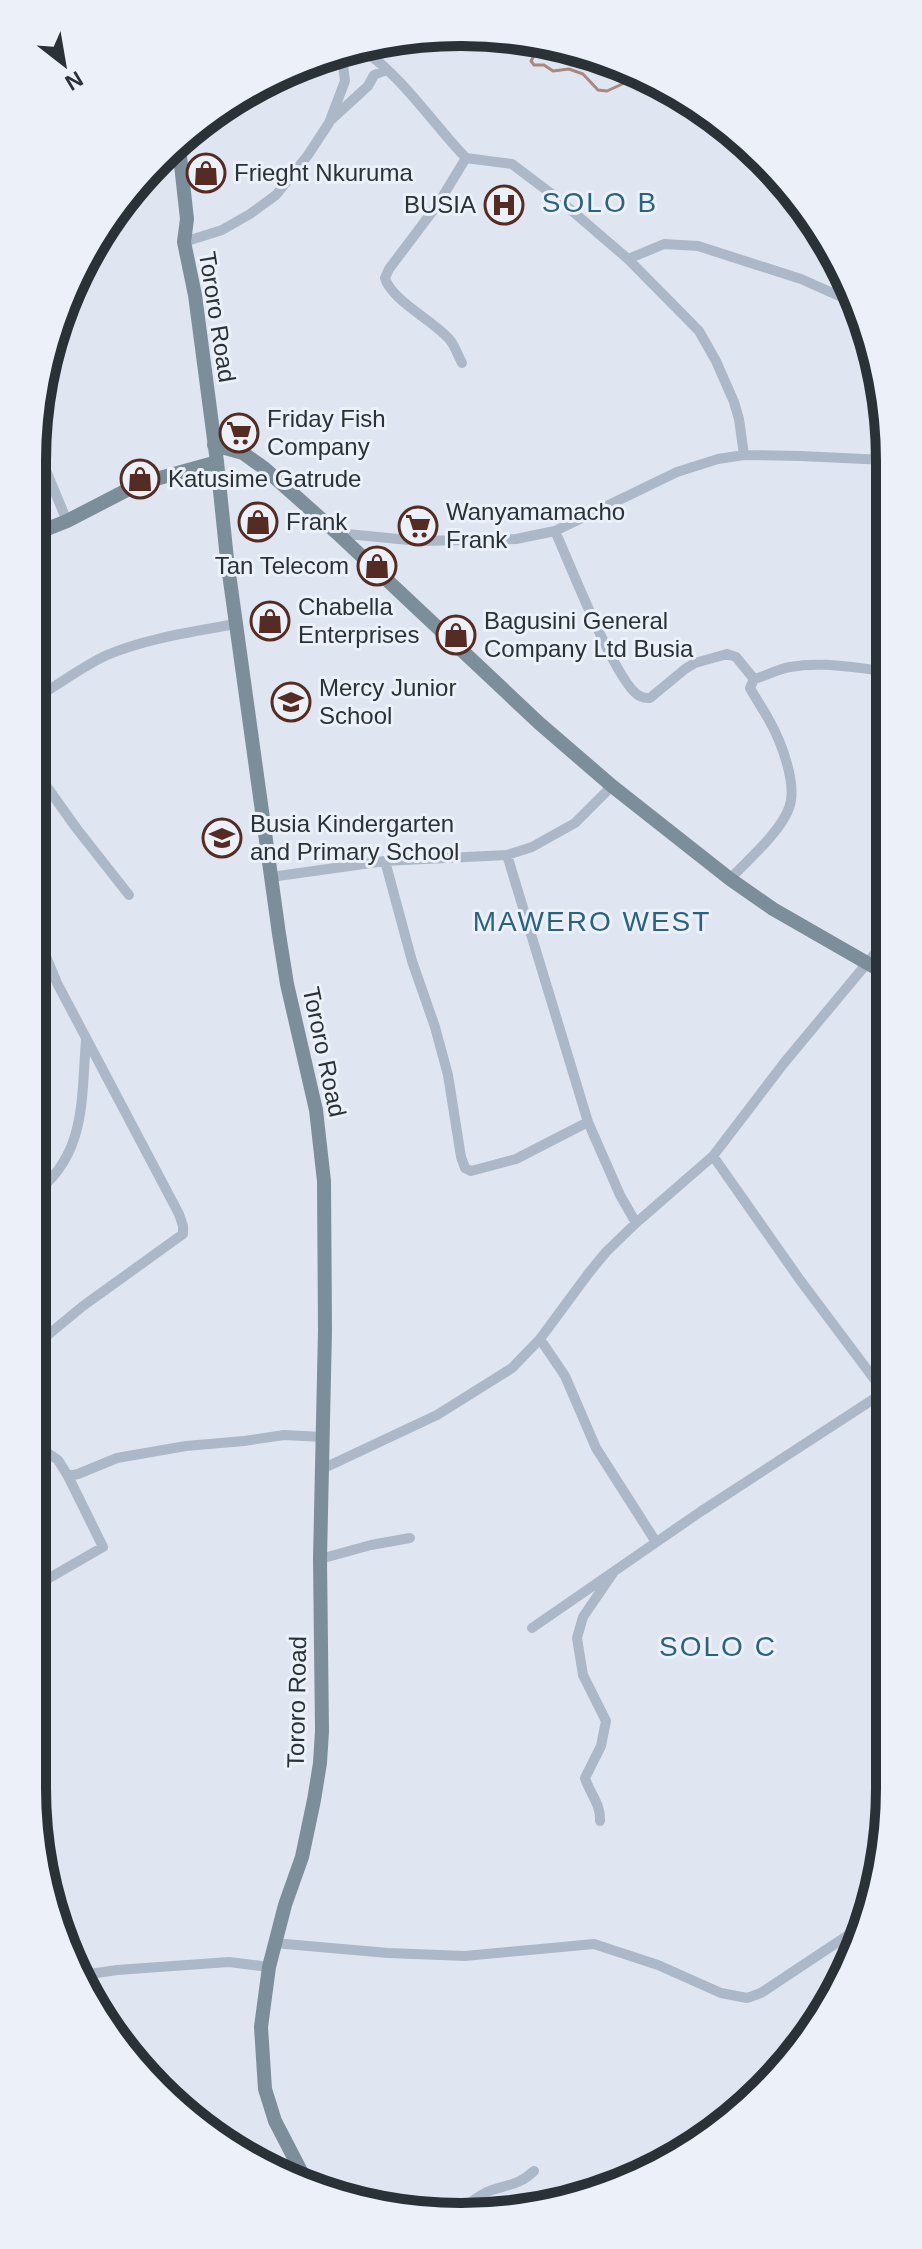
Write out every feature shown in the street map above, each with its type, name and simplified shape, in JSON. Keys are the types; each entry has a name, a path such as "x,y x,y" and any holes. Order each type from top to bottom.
{"main road":[{"name":"Tororo Road","path":"180,156 187,219 184,242 195,295 235,624 283,959 312,1088 321,1151 325,1235 320,1763 302,1857 274,1943 261,2027 265,2089 275,2121 301,2170"},
{"path":"214,445 252,458 337,533 518,704 612,786 730,879 791,921 876,968"},
{"path":"46,529 143,484 217,462"}],"street":[{"path":"370,56 466,158 512,164 628,259 699,331 734,402 744,455"},
{"path":"184,242 222,230 276,195 329,123 345,81 343,63"},
{"path":"329,123 368,86 374,75 386,70"},
{"path":"462,363 450,340 397,295 386,284 385,278 438,204 466,158"},
{"path":"628,259 664,244 698,246 801,279 842,297"},
{"path":"337,533 419,541 516,539 555,531 677,472 718,459 744,455 876,459"},
{"path":"46,470 67,521"},
{"path":"555,531 612,656 637,695 650,698 695,663 727,654 736,657 754,679"},
{"path":"46,691 112,653 235,624"},
{"path":"754,679 785,667 808,664 876,669"},
{"path":"730,879 781,824 790,806 792,791 781,746 750,688 754,679"},
{"path":"46,786 129,895"},
{"path":"271,877 385,861 507,855 532,847 575,823 612,786"},
{"path":"507,855 588,1122 608,1170 636,1223"},
{"path":"385,861 448,1075 465,1168 471,1171 516,1159 588,1122"},
{"path":"322,1469 415,1426 506,1373 540,1339 588,1274 636,1223 713,1156 784,1063 876,953"},
{"path":"46,957 183,1226 183,1234 46,1336"},
{"path":"46,1186 78,1134 87,1038"},
{"path":"713,1156 808,1291 876,1376"},
{"path":"540,1339 565,1376 596,1448 656,1542"},
{"path":"532,1628 616,1568 876,1397"},
{"path":"68,1476 117,1458 186,1446 284,1435 323,1437"},
{"path":"46,1452 58,1460 68,1476 103,1547 46,1580"},
{"path":"320,1559 410,1538"},
{"path":"600,1821 598,1804 585,1778 601,1746 606,1721 583,1675 577,1638 583,1617 616,1568"},
{"path":"274,1943 465,1956 594,1944 658,1965 721,1993 747,1998 761,1993 849,1935"},
{"path":"90,1974 229,1962 269,1967"},
{"path":"471,2203 489,2190 511,2186 534,2171"}],"waterway":[{"path":"536,53 531,61 534,65 544,65 553,71 569,69 583,74 598,90 607,91 628,81"}],"place":[{"name":"Frieght Nkuruma","path":"206,173"},
{"name":"BUSIA","path":"504,205"},
{"name":"Friday Fish Company","path":"239,433"},
{"name":"Katusime Gatrude","path":"140,479"},
{"name":"Frank","path":"258,522"},
{"name":"Wanyamamacho Frank","path":"418,526"},
{"name":"Tan Telecom","path":"377,566"},
{"name":"Chabella Enterprises","path":"270,621"},
{"name":"Bagusini General Company Ltd Busia","path":"456,635"},
{"name":"Mercy Junior School","path":"291,702"},
{"name":"Busia Kindergarten and Primary School","path":"222,838"}],"district":[{"name":"SOLO B","path":"600,202"},
{"name":"MAWERO WEST","path":"592,921"},
{"name":"SOLO C","path":"718,1646"}]}
